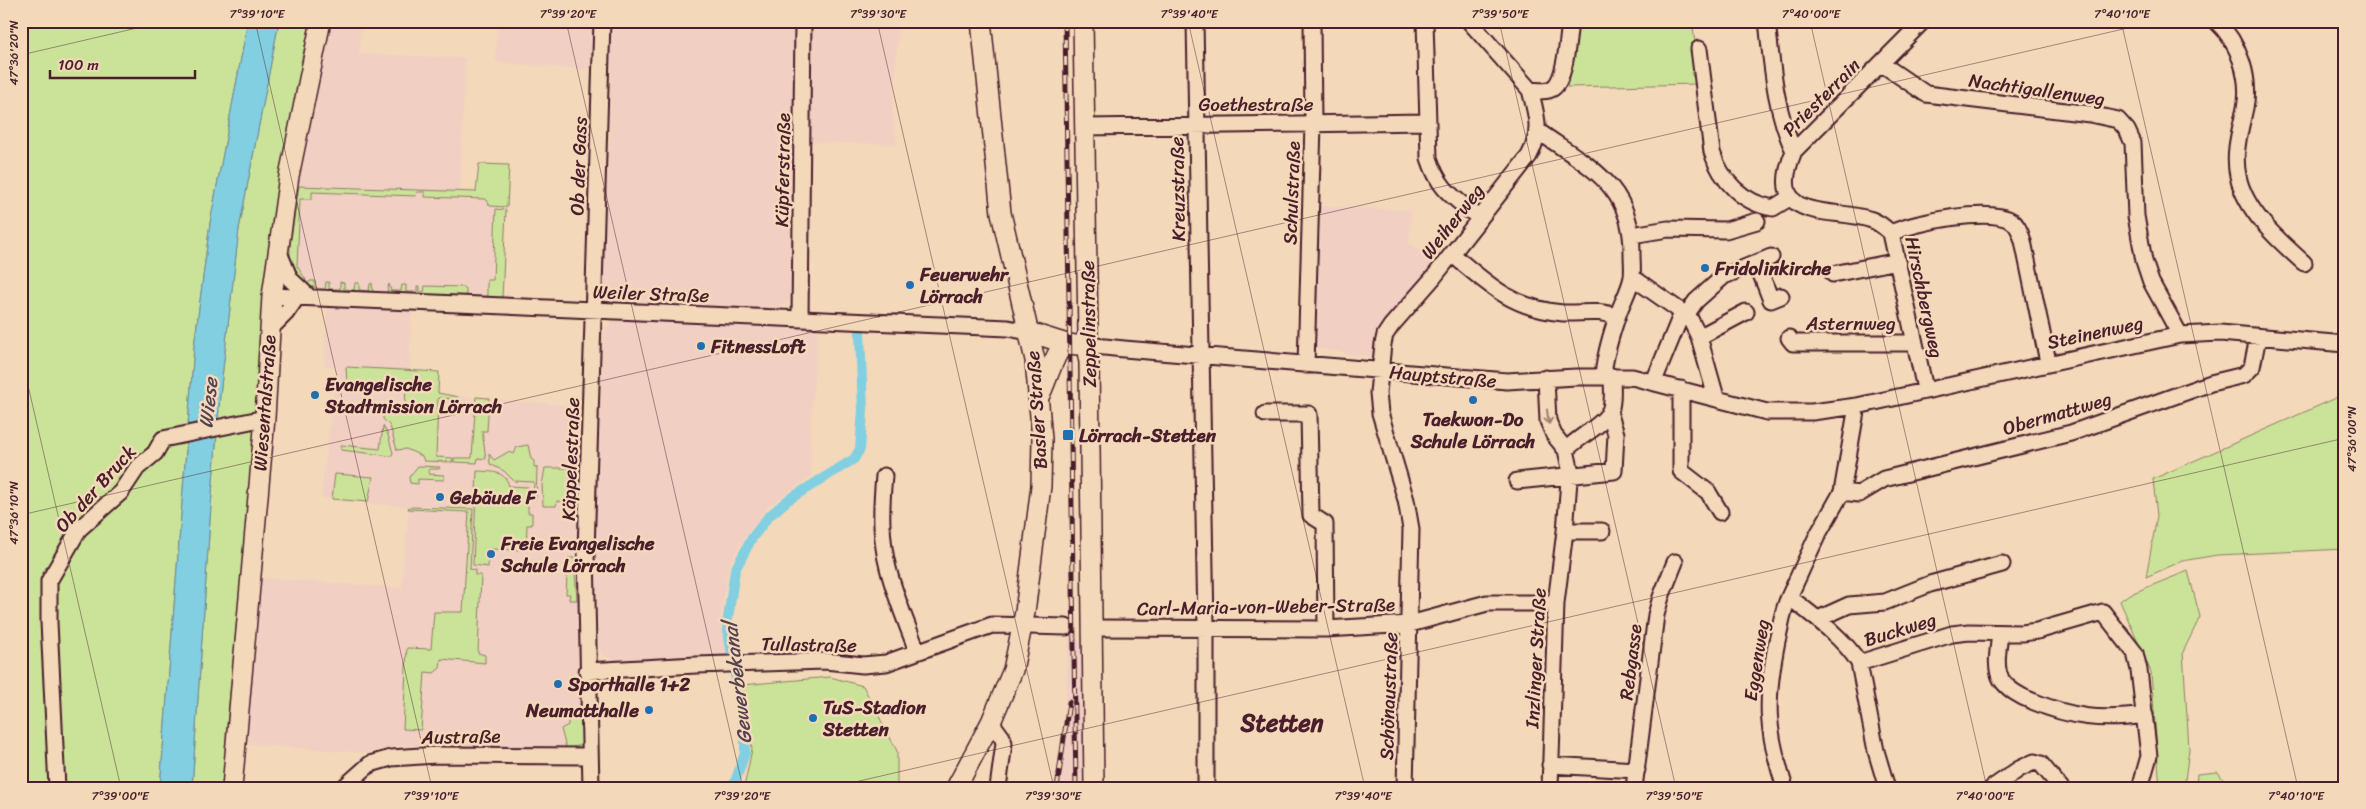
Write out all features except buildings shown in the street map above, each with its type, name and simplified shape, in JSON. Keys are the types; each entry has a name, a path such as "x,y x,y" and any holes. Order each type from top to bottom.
{"main road":[{"name":"Wiesentalstraße","path":"232,788 265,418 272,296 289,176 321,21"},
{"name":"Basler Straße","path":"956,788 991,722 1013,670 1023,626 1040,502 1042,442 1035,360 1001,213 980,21"},
{"name":"Zeppelinstraße","path":"1083,21 1088,334 1085,341 1089,362 1094,628 1094,788"},
{"name":"Hauptstraße","path":"1029,332 1064,343 1080,344 1085,341"},
{"path":"1039,398 1049,378 1056,354 1064,343"}],"street":[{"name":"Ob der Gass","path":"595,311 602,21"},
{"name":"Küpferstraße","path":"800,319 803,21"},
{"name":"Kreuzstraße","path":"1195,21 1206,626 1206,788"},
{"name":"Schulstraße","path":"1306,365 1313,124 1312,21"},
{"path":"1469,21 1536,90 1538,131 1598,173 1613,188 1625,206 1632,235 1632,277 1617,317 1606,355 1609,412 1616,434 1614,470 1517,481"},
{"path":"1536,90 1552,89 1561,81 1570,21"},
{"path":"1767,21 1776,90 1786,135 1794,151"},
{"name":"Priesterrain","path":"1791,197 1788,186 1787,167 1794,151 1923,21"},
{"path":"2216,21 2232,40 2239,54 2243,70 2245,107 2236,158 2238,177 2244,193 2262,222 2304,263"},
{"path":"1426,22 1429,158 1435,177 1444,190 1479,218"},
{"path":"1699,49 1709,134 1717,167 1724,179 1742,195 1762,206 1774,208 1791,197"},
{"name":"Nachtigallenweg","path":"1882,64 1926,94 2090,114 2118,120 2127,130 2133,143 2136,216 2144,261 2151,282 2180,335"},
{"name":"Goethestraße","path":"1085,127 1427,122"},
{"name":"Weiherweg","path":"1380,370 1385,335 1529,156 1536,143 1538,131"},
{"name":"Hirschbergweg","path":"1791,197 1806,209 1870,220 1881,224 1891,233 1925,389"},
{"path":"1891,233 1904,227 1931,221 1978,216 1997,217 2013,222 2019,229 2023,241 2048,362"},
{"path":"1632,235 1668,229 1726,230 1757,221"},
{"path":"269,330 303,297 290,279 278,250"},
{"path":"1452,254 1506,297 1526,306 1567,313 1607,312 1617,317"},
{"path":"1654,381 1684,314 1724,276 1740,268 1764,261 1771,300 1781,296"},
{"path":"1833,274 1898,262"},
{"path":"1632,277 1684,314 1699,337 1716,397"},
{"name":"Weiler Straße","path":"272,296 1008,328 1029,332"},
{"name":"Käppelestraße","path":"591,788 586,552 595,311"},
{"path":"1699,337 1746,312"},
{"name":"Steinenweg","path":"1857,406 1925,389 2180,335 2220,333 2345,344"},
{"name":"Obermattweg","path":"1842,492 1859,494 1884,478 2071,433 2211,383 2244,374 2252,367 2258,337"},
{"name":"Asternweg","path":"1789,338 1793,343 1914,343"},
{"name":"Hauptstraße","path":"1085,341 1095,346 1507,381 1607,376 1654,381 1767,412 1787,413 1857,406"},
{"name":"Schönaustraße","path":"1380,370 1378,393 1380,413 1406,500 1411,529 1405,788"},
{"name":"Inzlinger Straße","path":"1546,378 1548,421 1554,436 1566,450 1569,476 1565,531 1556,603 1550,788"},
{"path":"1681,389 1681,471 1708,492 1720,512"},
{"path":"1788,597 1817,536 1842,492 1857,406"},
{"path":"1566,450 1573,441 1604,420 1609,412"},
{"path":"1265,414 1309,414 1311,515 1325,524 1326,629"},
{"name":"Ob der Bruck","path":"58,788 49,622 49,582 79,529 120,492 137,468 155,453 163,439 265,418"},
{"path":"884,476 881,511 888,568 916,651"},
{"path":"1565,531 1602,531"},
{"name":"Rebgasse","path":"1634,788 1656,615 1675,562"},
{"path":"1818,619 1849,605 1885,602 1930,584 2002,564"},
{"name":"Buckweg","path":"1788,597 1818,619 1854,654 1860,663 1952,634 2037,631 2103,612 2134,653 2139,670 2145,715"},
{"name":"Eggenweg","path":"1785,788 1772,744 1768,718 1768,690 1788,597"},
{"name":"Carl-Maria-von-Weber-Straße","path":"1094,628 1206,626 1326,629 1410,624 1487,604 1556,603"},
{"name":"Tullastraße","path":"588,671 825,661 863,665 886,663 992,625 1023,626"},
{"path":"1023,626 1066,627"},
{"path":"2000,632 1998,667 2001,679 2020,695 2048,708 2074,716 2110,719 2145,715 2149,756 2140,788"},
{"path":"1860,663 1876,751 1887,788"},
{"path":"991,722 1004,743 998,788"},
{"name":"Austraße","path":"343,788 370,764 391,758 436,755 590,756"},
{"path":"1992,788 2019,769 2034,762 2041,764 2061,788"},
{"path":"1550,765 1636,770"}],"shaded area":[{"path":"329,21 361,21 359,54 465,58 460,192 477,192 479,164 509,165 502,299 412,294 409,370 439,372 438,393 458,397 576,406 579,493 577,609 582,743 577,747 402,745 367,753 248,744 257,578 402,588 409,507 321,498 337,367 325,366 328,290 314,288 301,277 290,250 299,186"},
{"path":"497,21 899,21 892,115 897,144 795,142 793,293 789,302 778,308 761,309 613,305 603,297 600,290 610,136 611,71 501,63 496,60"},
{"path":"1320,206 1411,211 1409,243 1435,264 1390,318 1374,357 1344,354 1344,352 1315,348 1313,345"},
{"path":"613,319 818,326 810,431 811,476 769,505 730,562 720,618 727,657 615,660 602,654 599,648 595,514 599,419 604,332"},
{"path":"1069,632 1086,644 1087,788 1052,788 1061,753"}],"green space":[{"path":"21,21 248,21 210,223 194,347 160,788 21,788"},
{"path":"279,21 311,21 301,62 305,67 281,171 266,266 261,313 256,433 242,593 238,607 225,749 228,765 226,788 192,788 220,395 239,229"},
{"path":"1578,21 1692,21 1699,71 1691,73 1697,84 1567,87"},
{"path":"479,164 509,165 507,207 490,206 486,199 425,197 425,192 417,192 416,196 312,192 312,199 300,199 297,266 306,280 304,282 297,274 291,261 290,246 299,186 476,192"},
{"path":"496,209 506,210 502,299 487,296 487,280 493,280"},
{"path":"310,281 315,281 315,288 307,285"},
{"path":"326,282 329,282 329,289 340,289 340,282 344,283 344,289 354,290 355,283 359,283 359,290 369,291 370,284 372,283 373,293 322,290 316,288 325,289"},
{"path":"389,284 391,291 401,291 402,285 406,285 406,292 417,292 417,286 420,286 420,292 424,292 425,286 464,287 466,294 463,297 389,294 387,291"},
{"path":"346,367 439,372 438,393 458,397 458,399 438,398 436,457 453,458 453,462 424,461 422,456 406,449 397,450 390,426 383,419 384,404 405,405 406,389 385,388 384,385 347,384"},
{"path":"2345,391 2345,549 2217,555 2182,561 2146,577 2157,516 2153,479 2334,399"},
{"path":"476,397 489,398 487,431 482,431 486,459 478,458 477,463 454,462 454,458 472,458"},
{"path":"383,426 388,435 393,453 391,456 341,450 341,445 380,449"},
{"path":"528,445 531,459 534,461 534,467 537,467 536,499 533,499 534,482 514,481 504,471 490,464 489,454 494,460 508,452 514,454 517,447"},
{"path":"418,466 440,467 439,469 429,469 429,474 444,475 444,480 418,479 418,484 410,483 409,477"},
{"path":"545,468 578,468 579,504 557,501 556,506 543,506 542,485"},
{"path":"477,471 501,474 509,486 528,487 528,513 532,513 532,525 527,525 526,550 489,549 488,567 473,565"},
{"path":"335,474 373,477 368,502 332,499"},
{"path":"409,507 473,509 470,569 475,570 475,575 481,575 478,653 485,655 485,663 441,659 440,668 434,673 425,672 421,730 403,729 407,648 431,649 434,612 463,612 469,512 408,509"},
{"path":"568,558 574,558 577,600 569,600 570,594 566,594"},
{"path":"2188,571 2200,617 2183,652 2189,749 2184,788 2160,788 2151,672 2120,601 2128,595"},
{"name":"TuS-Stadion Stetten","path":"830,677 863,686 897,751 897,788 744,788 752,749 742,685"},
{"path":"581,717 582,743 577,747 566,748 561,729 568,725 568,718"},
{"path":"2218,772 2228,787 2196,788 2197,774"}],"water":[{"name":"Wiese","path":"248,21 279,21 239,229 220,395 192,788 160,788 194,347 210,223"}],"waterway":[{"name":"Gewerbekanal","path":"733,788 745,753 745,735 727,625 735,570 752,538 768,517 788,500 854,459 860,449 863,411 860,333"}],"railway":[{"path":"1065,21 1076,788"},
{"path":"1057,788 1069,702"}],"place":[{"name":"Fridolinkirche","path":"1705,268"},
{"name":"Feuerwehr Lörrach","path":"910,285"},
{"name":"FitnessLoft","path":"701,346"},
{"name":"Evangelische Stadtmission Lörrach","path":"315,395"},
{"name":"Taekwon-Do Schule Lörrach","path":"1473,400"},
{"name":"Lörrach-Stetten","path":"1068,435"},
{"name":"Gebäude F","path":"440,497"},
{"name":"Freie Evangelische Schule Lörrach","path":"491,554"},
{"name":"Sporthalle 1+2","path":"558,684"},
{"name":"Neumatthalle","path":"649,710"},
{"name":"TuS-Stadion Stetten","path":"813,718"}],"district":[{"name":"Stetten","path":"1282,723"}]}
